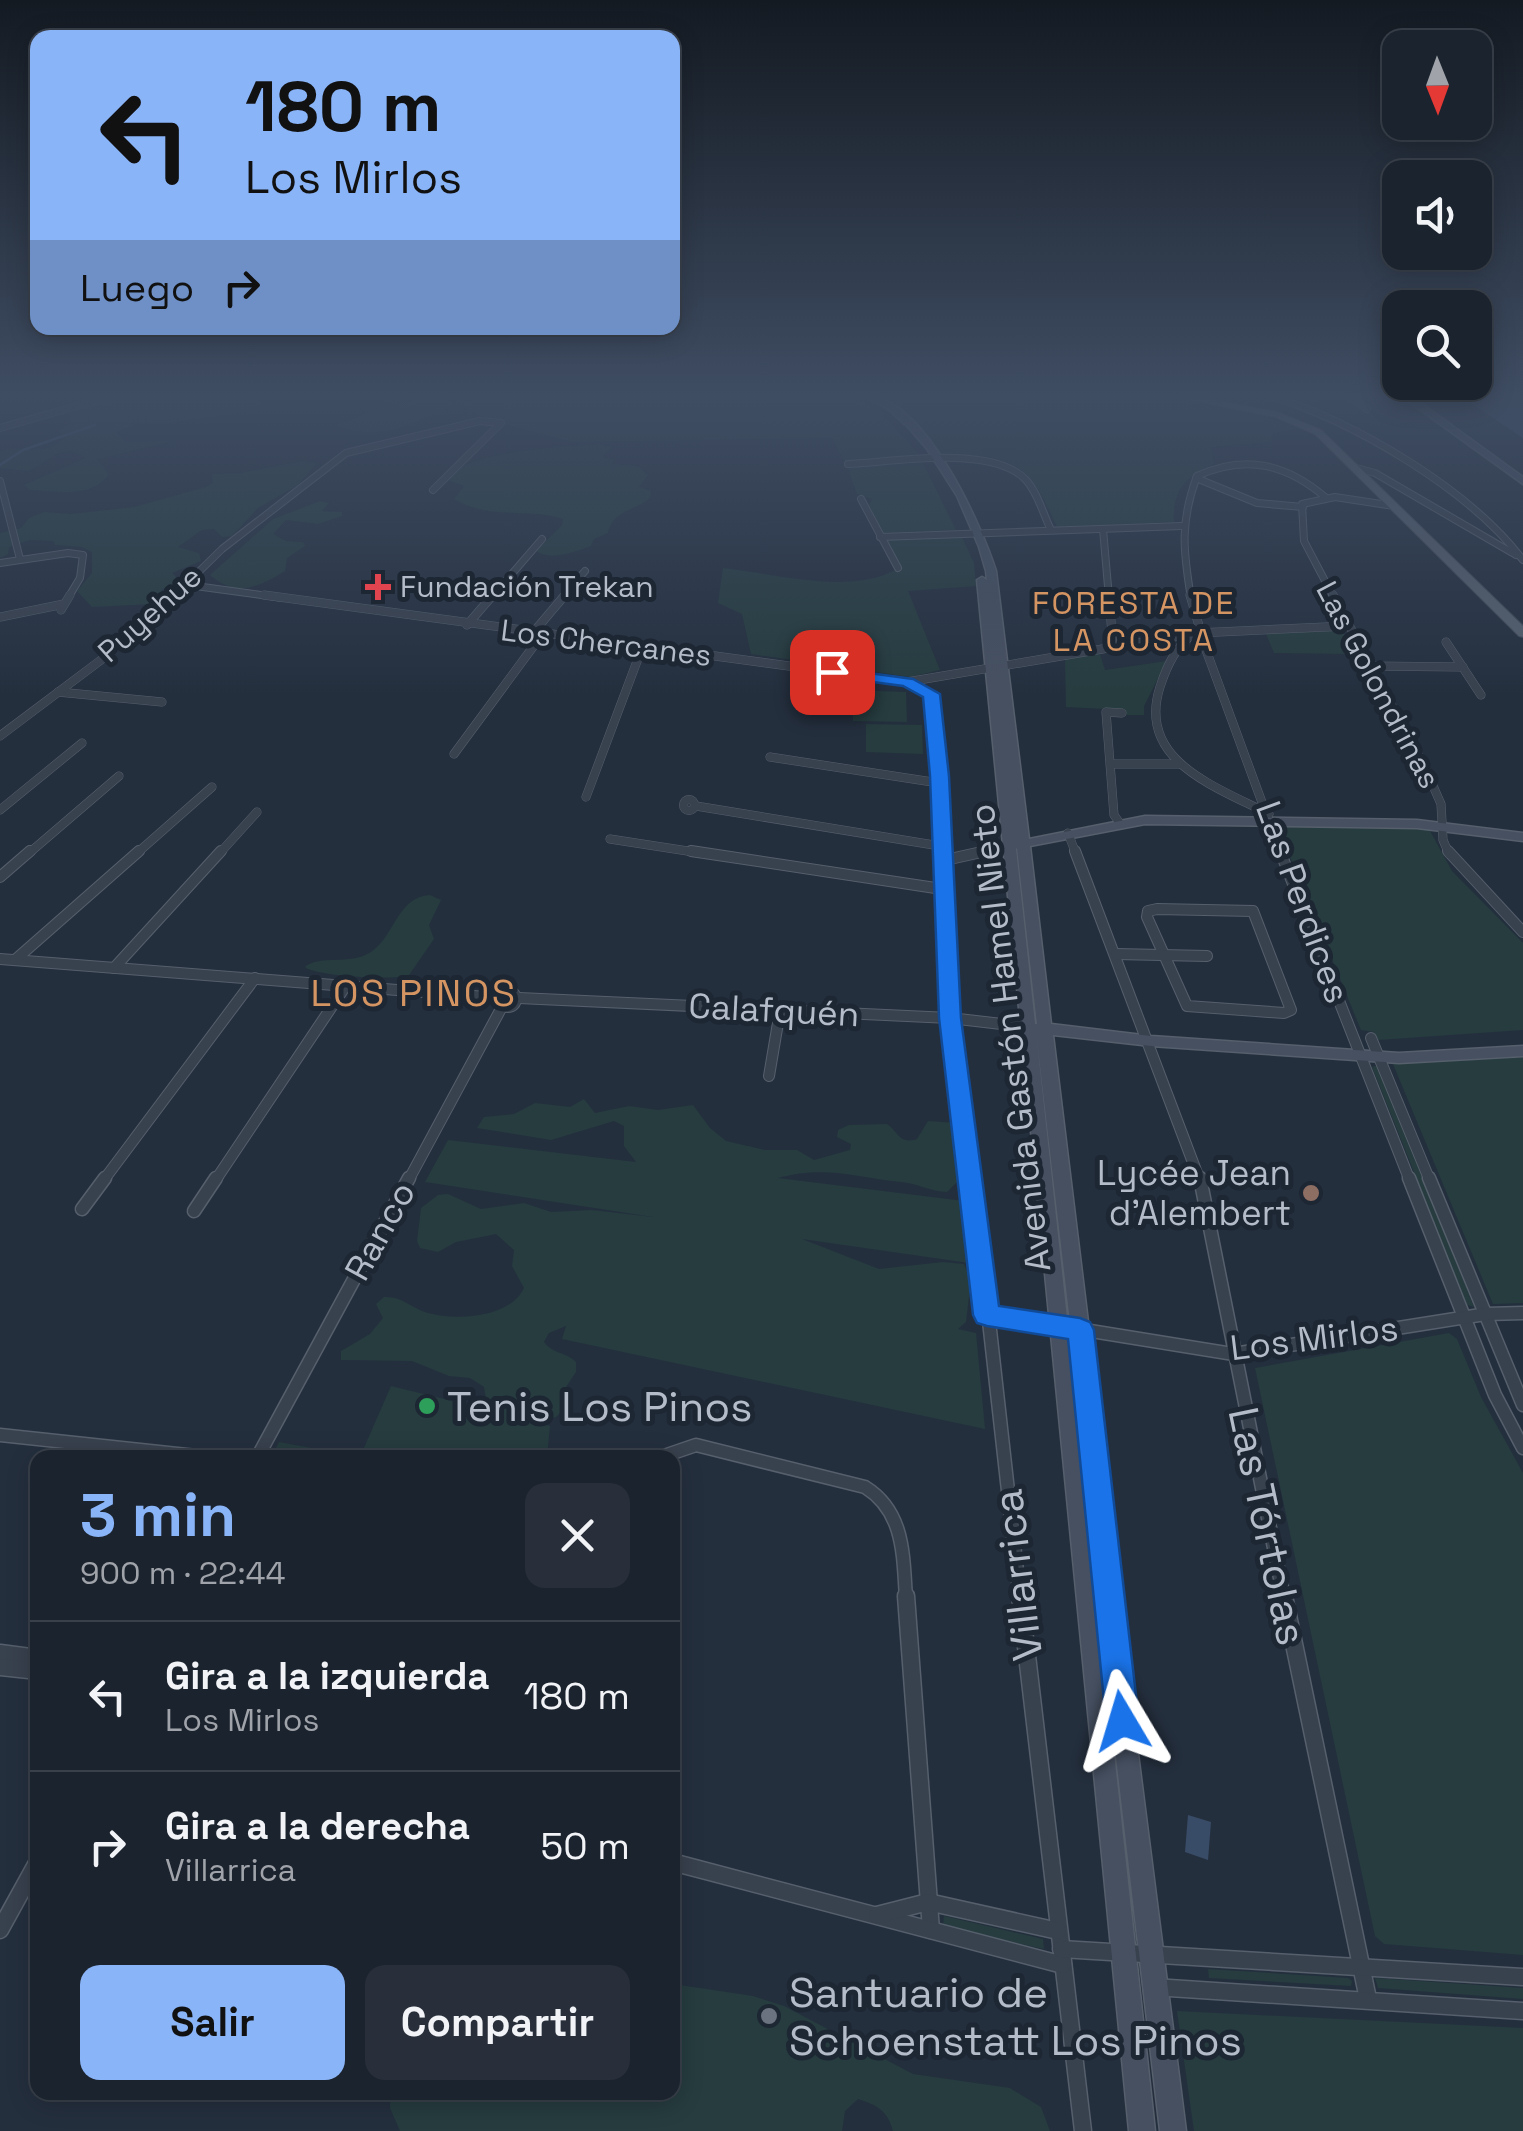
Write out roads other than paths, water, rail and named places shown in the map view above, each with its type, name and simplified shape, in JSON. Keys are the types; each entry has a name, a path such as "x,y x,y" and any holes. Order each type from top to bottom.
{"main road":[{"name":"Avenida Gastón Hamel Nieto","path":"953,495 991,571 995,668 1070,1328 1172,2131"},
{"path":"1383,495 1523,633"},
{"path":"1016,845 1119,822 1269,818 1442,826 1523,837"},
{"path":"1036,1028 1151,1041 1360,1054 1374,1046 1523,1040"},
{"path":"1374,1046 1399,1058 1523,1050"},
{"name":"Avenida Gastón Hamel Nieto","path":"1070,1328 1088,1630 1142,2131"}],"street":[{"path":"4,495 20,560"},
{"name":"Puyehue","path":"0,736 188,585 222,549 291,495"},
{"path":"1034,495 1051,530"},
{"name":"Las Perdices","path":"1187,495 1182,506 1182,526 1197,633 1495,1395 1523,1448"},
{"path":"1239,495 1257,503 1303,507 1306,500 1324,497 1394,506"},
{"path":"1412,495 1520,558"},
{"path":"1453,495 1508,540 1520,558"},
{"path":"861,499 898,568"},
{"name":"Las Golondrinas","path":"1303,507 1308,552 1429,776 1440,804 1446,846 1456,864 1523,932"},
{"path":"880,538 1182,526"},
{"path":"1102,529 1113,648"},
{"path":"468,625 542,540"},
{"path":"0,563 68,552 81,554 84,560 80,578 62,607 0,618"},
{"path":"454,754 585,571"},
{"name":"Los Chercanes","path":"188,585 907,682"},
{"path":"907,682 1197,633 1348,626"},
{"path":"1197,633 1179,646 1150,706 1160,745 1181,764 1269,818"},
{"path":"1446,642 1481,695"},
{"path":"586,797 642,648"},
{"path":"1370,666 1463,667"},
{"name":"Villarrica","path":"934,678 950,1018 1083,2131"},
{"path":"907,682 932,694"},
{"path":"57,692 162,702"},
{"path":"1119,822 1114,814 1106,712 1122,713"},
{"path":"0,810 82,744"},
{"path":"770,757 940,784"},
{"path":"1111,764 1181,764"},
{"path":"0,878 119,776"},
{"path":"16,960 212,787"},
{"path":"696,806 940,846"},
{"path":"114,968 257,812"},
{"name":"Las Tórtolas","path":"1068,833 1199,1173 1232,1354 1368,1999"},
{"path":"610,839 942,889"},
{"path":"941,860 1016,845"},
{"path":"1148,911 1253,911 1291,1010 1284,1013 1187,1006 1163,953 1148,911"},
{"path":"1116,954 1207,956"},
{"name":"Calafquén","path":"0,959 345,986 501,1001 510,1006 519,998 950,1018 1036,1028"},
{"path":"82,1209 255,978"},
{"path":"194,1211 345,986"},
{"name":"Ranco","path":"261,1450 501,1001"},
{"path":"769,1076 780,1010"},
{"path":"1374,1046 1523,1405"},
{"name":"Los Mirlos","path":"987,1315 1232,1354 1486,1314 1523,1314"},
{"path":"0,1435 140,1450"},
{"path":"680,1450 696,1445 865,1487 894,1512 903,1559 931,1930"},
{"path":"0,1654 30,1657"},
{"path":"0,1667 30,1670"},
{"path":"680,1864 931,1930 1062,1957 1152,1954 1523,1976"},
{"path":"0,1930 30,1876"},
{"path":"876,1916 928,1902 1058,1931"},
{"path":"1128,1986 1523,2010"}],"water":[{"path":"1188,1815 1211,1822 1208,1860 1185,1852"}],"place":[{"name":"Fundación Trekan","path":"378,587"},
{"name":"Lycée Jean d’Alembert","path":"1311,1193"},
{"name":"Tenis Los Pinos","path":"427,1406"},
{"name":"Santuario de Schoenstatt Los Pinos","path":"769,2016"}],"district":[{"name":"FORESTA DE LA COSTA","path":"1134,622"},
{"name":"LOS PINOS","path":"414,993"}]}
